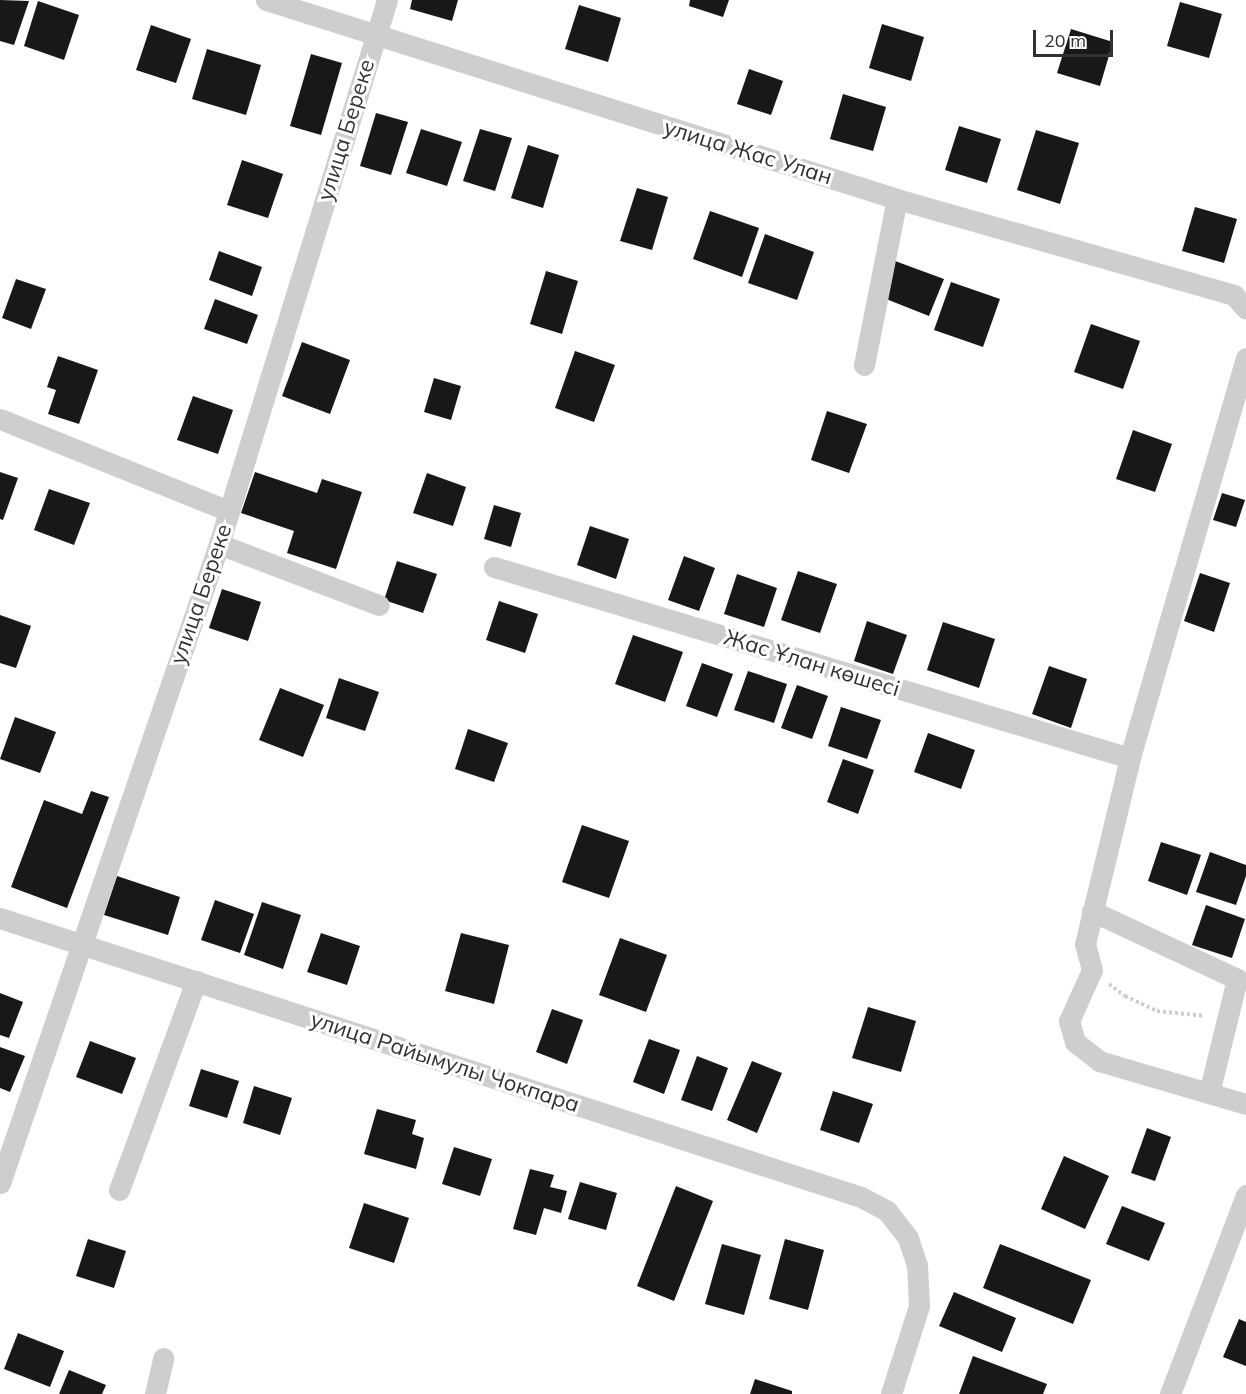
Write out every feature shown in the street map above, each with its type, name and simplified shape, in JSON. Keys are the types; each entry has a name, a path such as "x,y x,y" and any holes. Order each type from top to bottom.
{"street":[{"name":"улица Жас Улан","path":"266,0 897,199 1240,302"},
{"name":"улица Береке","path":"0,1183 219,543 387,0"},
{"path":"864,365 897,199"},
{"path":"1246,358 1130,758 1085,944 1092,970 1069,1021 1075,1042 1099,1061 1246,1104"},
{"path":"0,418 229,511"},
{"path":"219,543 379,605"},
{"name":"Жас Ұлан көшесі","path":"494,567 1130,758"},
{"path":"1092,911 1236,979 1209,1093"},
{"name":"улица Райымулы Чокпара","path":"0,918 861,1197 887,1211 908,1238 917,1265 919,1306 891,1394"},
{"path":"119,1190 196,981"},
{"path":"1170,1394 1246,1195"},
{"path":"155,1394 163,1358"}],"path":[{"path":"1092,970 1125,996 1157,1011 1186,1016 1228,1016"}],"building":[{"path":"0,0 29,1 14,45 0,41"},
{"path":"412,0 458,0 452,21 410,9"},
{"path":"690,0 729,0 723,17 689,6"},
{"path":"38,1 79,15 64,60 24,46"},
{"path":"1180,2 1222,14 1209,58 1167,46"},
{"path":"579,5 621,18 608,62 565,49"},
{"path":"882,24 924,37 911,81 869,68"},
{"path":"151,25 191,39 176,83 136,70"},
{"path":"1071,29 1113,42 1100,86 1057,73"},
{"path":"207,49 261,65 246,115 192,99"},
{"path":"311,54 342,63 321,135 290,126"},
{"path":"749,69 783,81 771,115 737,104"},
{"path":"843,94 886,107 873,151 830,139"},
{"path":"376,113 408,122 391,175 360,166"},
{"path":"959,126 1001,139 987,183 945,170"},
{"path":"421,129 462,142 447,186 406,173"},
{"path":"480,129 512,138 495,191 463,181"},
{"path":"1036,130 1079,143 1060,204 1017,190"},
{"path":"528,145 559,155 543,208 511,198"},
{"path":"242,160 283,174 268,218 227,205"},
{"path":"637,188 668,197 652,250 620,241"},
{"path":"1195,207 1237,219 1224,263 1182,251"},
{"path":"710,211 759,228 742,277 693,259"},
{"path":"765,234 814,252 797,300 748,283"},
{"path":"219,251 262,267 252,296 209,280"},
{"path":"895,261 944,279 929,316 881,297"},
{"path":"546,271 578,281 562,334 530,324"},
{"path":"16,279 46,289 31,329 2,318"},
{"path":"951,282 1000,299 983,347 934,330"},
{"path":"215,299 258,315 247,344 204,329"},
{"path":"1091,324 1140,341 1123,389 1074,372"},
{"path":"302,342 350,360 330,414 282,396"},
{"path":"575,351 615,365 594,422 555,408"},
{"path":"58,356 98,370 79,424 48,414 56,390 47,387"},
{"path":"434,378 461,386 451,420 424,412"},
{"path":"193,396 233,410 218,454 177,440"},
{"path":"827,411 867,424 849,473 811,460"},
{"path":"1133,430 1172,444 1155,492 1116,479"},
{"path":"0,472 18,478 3,520 0,519"},
{"path":"255,472 317,493 322,479 362,492 336,569 287,553 294,531 241,513"},
{"path":"427,473 466,487 453,526 413,513"},
{"path":"49,489 90,503 74,545 34,530"},
{"path":"1222,493 1245,500 1236,527 1213,520"},
{"path":"494,505 521,513 511,547 484,539"},
{"path":"590,526 629,539 616,579 577,565"},
{"path":"684,556 715,568 699,611 668,600"},
{"path":"397,561 437,574 423,613 384,600"},
{"path":"798,571 837,584 820,633 781,620"},
{"path":"1200,573 1230,583 1214,632 1184,621"},
{"path":"737,574 777,588 764,627 724,614"},
{"path":"222,589 261,602 248,641 209,628"},
{"path":"499,601 538,614 525,653 486,640"},
{"path":"0,615 31,626 16,668 0,663"},
{"path":"867,621 907,635 893,674 854,661"},
{"path":"943,622 995,639 979,688 927,670"},
{"path":"633,635 683,652 665,702 615,684"},
{"path":"702,663 733,674 717,717 686,706"},
{"path":"1049,666 1087,679 1071,728 1032,714"},
{"path":"748,671 787,684 774,723 734,710"},
{"path":"339,678 379,692 365,731 326,718"},
{"path":"797,685 828,696 812,739 781,728"},
{"path":"280,688 324,705 303,757 259,740"},
{"path":"841,707 881,720 867,759 828,746"},
{"path":"15,717 56,732 40,773 0,759"},
{"path":"468,729 508,743 494,782 455,769"},
{"path":"928,733 975,750 961,789 914,772"},
{"path":"843,759 874,770 858,814 827,802"},
{"path":"91,791 109,797 67,908 11,887 44,800 82,814"},
{"path":"582,825 629,841 609,898 562,882"},
{"path":"1161,842 1201,855 1187,895 1148,881"},
{"path":"1210,852 1246,865 1246,876 1236,905 1196,892"},
{"path":"117,876 180,897 168,935 104,915"},
{"path":"215,900 254,914 240,953 201,940"},
{"path":"262,902 301,915 283,969 244,955"},
{"path":"1206,905 1245,919 1232,958 1192,945"},
{"path":"321,933 360,946 347,985 307,972"},
{"path":"461,933 509,945 494,1004 445,991"},
{"path":"620,938 667,955 646,1012 599,995"},
{"path":"0,993 23,1002 9,1038 0,1035"},
{"path":"868,1007 916,1021 901,1072 852,1058"},
{"path":"552,1009 583,1020 567,1064 536,1052"},
{"path":"649,1039 680,1050 664,1094 633,1082"},
{"path":"90,1041 136,1058 122,1094 76,1077"},
{"path":"0,1047 25,1056 10,1092 0,1088"},
{"path":"697,1056 728,1068 712,1111 681,1100"},
{"path":"752,1061 782,1073 757,1133 727,1120"},
{"path":"201,1069 239,1081 227,1118 189,1106"},
{"path":"254,1086 292,1098 280,1135 243,1123"},
{"path":"833,1091 873,1104 859,1143 820,1130"},
{"path":"377,1109 416,1120 412,1134 424,1138 416,1169 364,1154"},
{"path":"1147,1128 1171,1137 1155,1181 1131,1173"},
{"path":"454,1147 492,1159 480,1196 442,1184"},
{"path":"1064,1156 1109,1176 1085,1229 1041,1209"},
{"path":"530,1169 554,1175 550,1187 567,1191 561,1213 544,1208 536,1235 513,1229"},
{"path":"580,1182 617,1193 606,1230 568,1219"},
{"path":"676,1186 713,1201 674,1301 637,1286"},
{"path":"364,1203 409,1218 394,1263 349,1248"},
{"path":"1122,1206 1165,1223 1149,1261 1106,1244"},
{"path":"88,1239 126,1251 114,1288 76,1276"},
{"path":"785,1239 824,1250 808,1310 769,1299"},
{"path":"722,1244 761,1255 744,1315 705,1304"},
{"path":"1000,1244 1091,1280 1073,1324 983,1288"},
{"path":"954,1292 1016,1318 1002,1352 939,1326"},
{"path":"1239,1319 1246,1322 1246,1366 1223,1357"},
{"path":"18,1333 64,1351 50,1387 4,1369"},
{"path":"973,1356 1047,1384 1043,1394 959,1394"},
{"path":"69,1370 106,1385 102,1394 59,1394"},
{"path":"755,1379 792,1391 792,1394 750,1394"}]}
